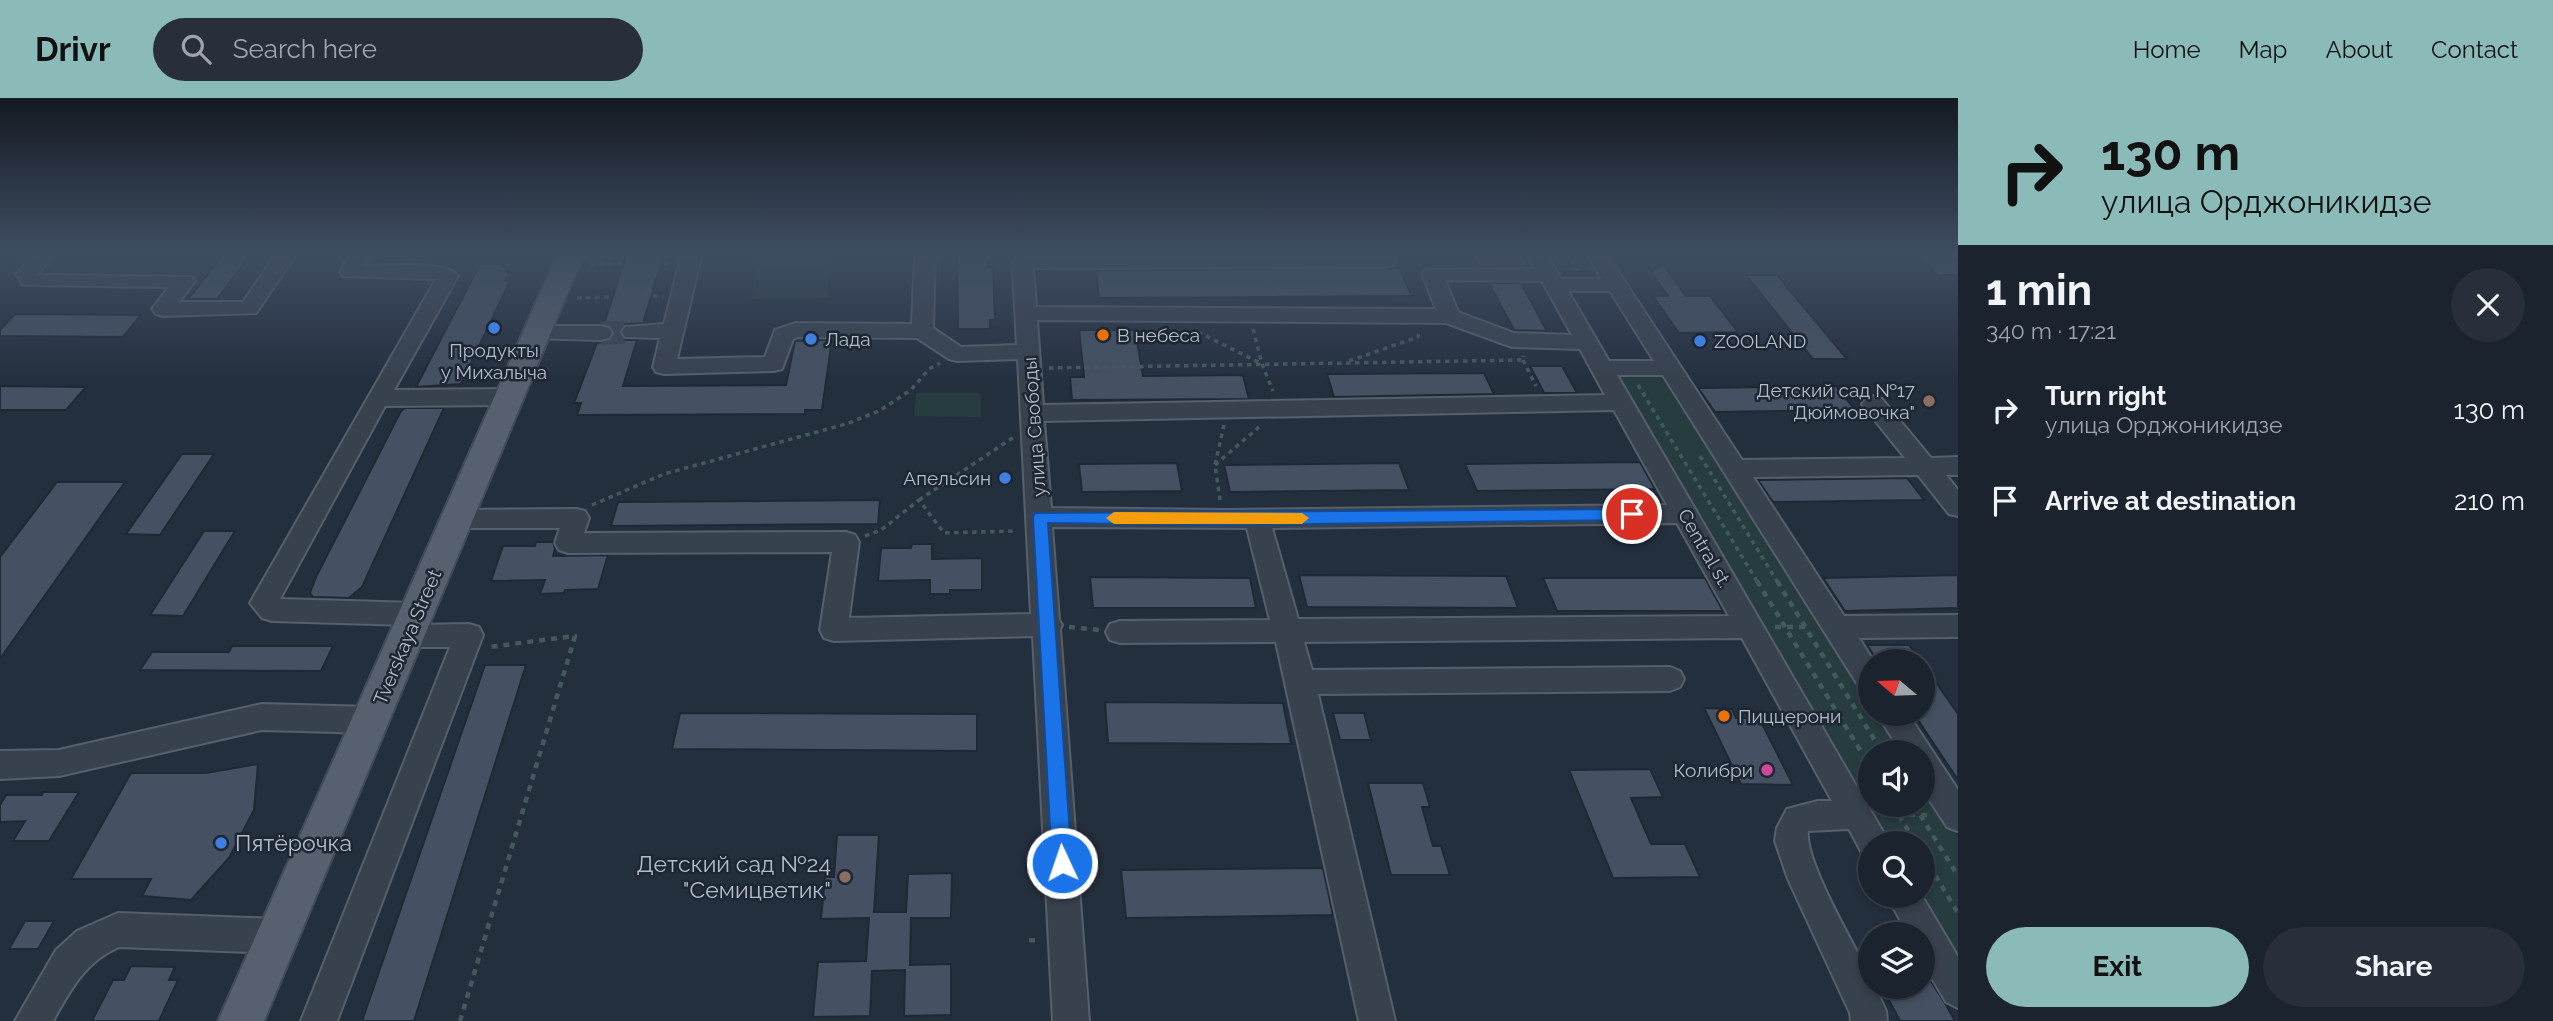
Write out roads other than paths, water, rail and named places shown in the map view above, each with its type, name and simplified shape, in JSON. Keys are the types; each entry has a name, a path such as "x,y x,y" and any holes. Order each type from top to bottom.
{"main road":[{"name":"Tverskaya Street","path":"241,1021 537,333 558,296"}],"street":[{"path":"173,296 163,309 249,308 257,296"},
{"path":"319,1021 469,635 412,625 272,610 264,603 436,296"},
{"path":"680,296 662,365 668,368 774,364 783,335 787,331 922,331 957,354 1029,360"},
{"path":"922,331 923,296"},
{"name":"улица Свободы","path":"1025,296 1048,625 1071,1021"},
{"path":"1441,296 1449,316"},
{"name":"Central st.","path":"1560,296 1587,342 1615,368 1621,402 1858,814"},
{"path":"1623,296 1858,661"},
{"path":"1026,313 1424,314 1449,316 1512,340 1587,342"},
{"path":"634,332 671,331"},
{"path":"537,333 601,333"},
{"path":"1615,368 1669,368"},
{"path":"378,398 510,397"},
{"path":"1033,419 1280,408 1621,402"},
{"path":"1874,404 1958,507"},
{"path":"1733,468 1958,466"},
{"path":"1041,524 1223,519 1686,514"},
{"path":"458,519 576,518 568,543 846,542 834,630 1048,625"},
{"path":"1257,519 1301,682 1377,1021"},
{"path":"1836,627 1958,626"},
{"path":"1120,632 1750,627"},
{"path":"1301,682 1670,679"},
{"path":"0,765 59,763 262,717 371,720"},
{"path":"1935,781 1957,815"},
{"path":"1858,814 1818,815 1798,819 1791,841 1800,868 1868,1011 1869,1021"},
{"path":"1911,908 1958,990"},
{"path":"33,1021 68,962 89,943 118,930 278,936"}],"tunnel":[{"path":"601,333 633,332"}],"place":[{"name":"Продукты у Михалыча","path":"494,328"},
{"name":"В небеса","path":"1103,335"},
{"name":"Лада","path":"811,339"},
{"name":"ZOOLAND","path":"1700,341"},
{"name":"Детский сад №17 \"Дюймовочка\"","path":"1929,401"},
{"name":"Апельсин","path":"1005,478"},
{"name":"Пиццерони","path":"1724,716"},
{"name":"Колибри","path":"1767,770"},
{"name":"Пятёрочка","path":"221,843"},
{"name":"Детский сад №24 \"Семицветик\"","path":"845,877"}]}
